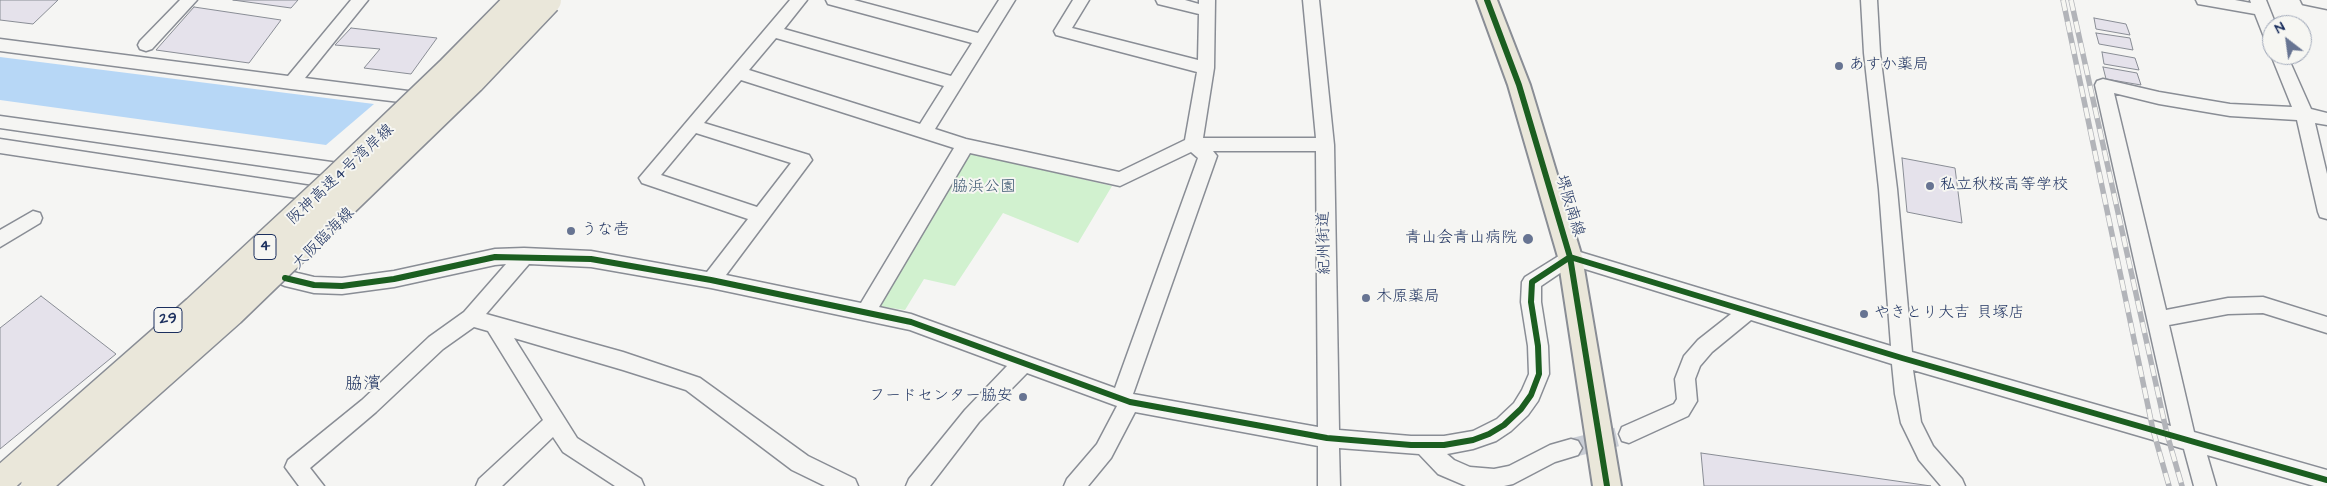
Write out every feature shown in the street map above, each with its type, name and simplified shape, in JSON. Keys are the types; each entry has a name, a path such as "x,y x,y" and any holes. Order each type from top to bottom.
{"highway":[{"name":"阪神高速4号湾岸線","path":"0,482 189,316 327,189 451,70 520,0"},
{"name":"阪神高速4号湾岸線","path":"35,486 252,291 464,87 547,0"}],"main road":[{"name":"29","path":"0,467 118,365 310,191 505,0"},
{"name":"大阪臨海線","path":"55,486 285,278 462,104 560,0"},
{"name":"堺阪南線","path":"1487,0 1518,85 1570,257 1607,486"}],"street":[{"path":"146,45 188,0"},
{"path":"291,83 360,0"},
{"path":"761,216 648,178 799,0"},
{"path":"834,0 981,40"},
{"path":"925,131 1007,0"},
{"path":"1082,0 1062,31 1206,68"},
{"path":"1164,0 1207,5 1206,68 1193,144"},
{"name":"紀州街道","path":"1311,0 1324,145 1329,486"},
{"path":"1869,0 1872,53 1888,189 1905,394 1912,423 1926,453 1954,486"},
{"path":"2204,0 2260,5"},
{"path":"2309,0 2327,4"},
{"path":"773,31 954,83"},
{"path":"0,45 408,97"},
{"path":"2283,65 2304,114 2327,212"},
{"path":"739,73 925,131 965,146 1120,178 1193,144 1324,145"},
{"path":"2205,486 2189,441 2103,85 2159,98 2230,110 2304,114 2327,119"},
{"path":"0,122 386,178"},
{"path":"693,126 803,160 711,280"},
{"path":"1076,486 1104,450 1126,401 1208,156 1193,144"},
{"path":"0,146 310,191 361,203"},
{"path":"866,312 965,146"},
{"path":"0,240 33,218"},
{"path":"311,485 296,467 369,406 436,343 471,318 524,256"},
{"path":"285,278 314,285 342,286 394,279 495,257 524,256 591,260 711,280 910,322 1024,362 1126,401 1327,438 1444,445 1473,440 1489,434 1504,425 1521,409 1531,395 1539,374 1538,346 1532,302 1532,282 1570,257 1902,358 2327,480"},
{"path":"2158,319 2228,306 2263,305 2327,325"},
{"path":"1629,434 1664,420 1681,410 1687,401 1684,379 1690,362 1705,346 1748,311"},
{"path":"471,318 623,361 693,384 800,463 847,486"},
{"path":"494,324 570,445 633,486"},
{"path":"917,486 972,416 1024,362"},
{"path":"487,486 555,422"},
{"path":"1424,445 1446,467 1468,477 1494,479 1513,474 1550,454 1571,448"}],"green space":[{"name":"脇浜公園","path":"969,153 1112,186 1078,243 1003,213 955,286 924,279 905,310 877,306"}],"water":[{"path":"0,57 374,104 326,145 0,100"}],"building":[{"path":"0,0 58,0 33,24 0,20"},
{"path":"233,0 298,0 291,8"},
{"path":"194,7 281,20 249,63 156,50"},
{"path":"2094,18 2126,24 2130,35 2096,29"},
{"path":"351,28 437,38 411,74 364,68 380,49 335,45"},
{"path":"2096,33 2130,38 2133,50 2099,44"},
{"path":"2102,52 2135,58 2139,70 2104,64"},
{"path":"2103,67 2137,73 2141,85 2106,79"},
{"path":"1902,158 1955,168 1962,223 1907,212"},
{"path":"41,296 116,354 0,449 0,328"},
{"path":"1701,453 1931,486 1704,486"}],"tunnel":[{"path":"1571,448 1629,434"}],"railway":[{"path":"2063,0 2153,430 2169,486"},
{"path":"2071,0 2167,434 2182,486"}],"cycle path":[{"path":"1487,0 1519,85 1570,257 1607,486"},
{"path":"285,278 314,285 342,286 394,279 495,257 524,256 591,259 711,280 911,322 1130,402 1327,438 1411,445 1444,445 1473,440 1489,434 1504,425 1521,409 1531,395 1539,374 1538,346 1531,302 1532,282 1570,257 1902,358 2327,480"}],"place":[{"name":"あすか薬局","path":"1839,66"},
{"name":"私立秋桜高等学校","path":"1930,186"},
{"name":"うな壱","path":"571,231"},
{"name":"青山会青山病院","path":"1528,239"},
{"name":"木原薬局","path":"1366,298"},
{"name":"やきとり大吉 貝塚店","path":"1864,314"},
{"name":"フードセンター脇安","path":"1023,397"}],"district":[{"name":"脇濱","path":"363,385"}]}
